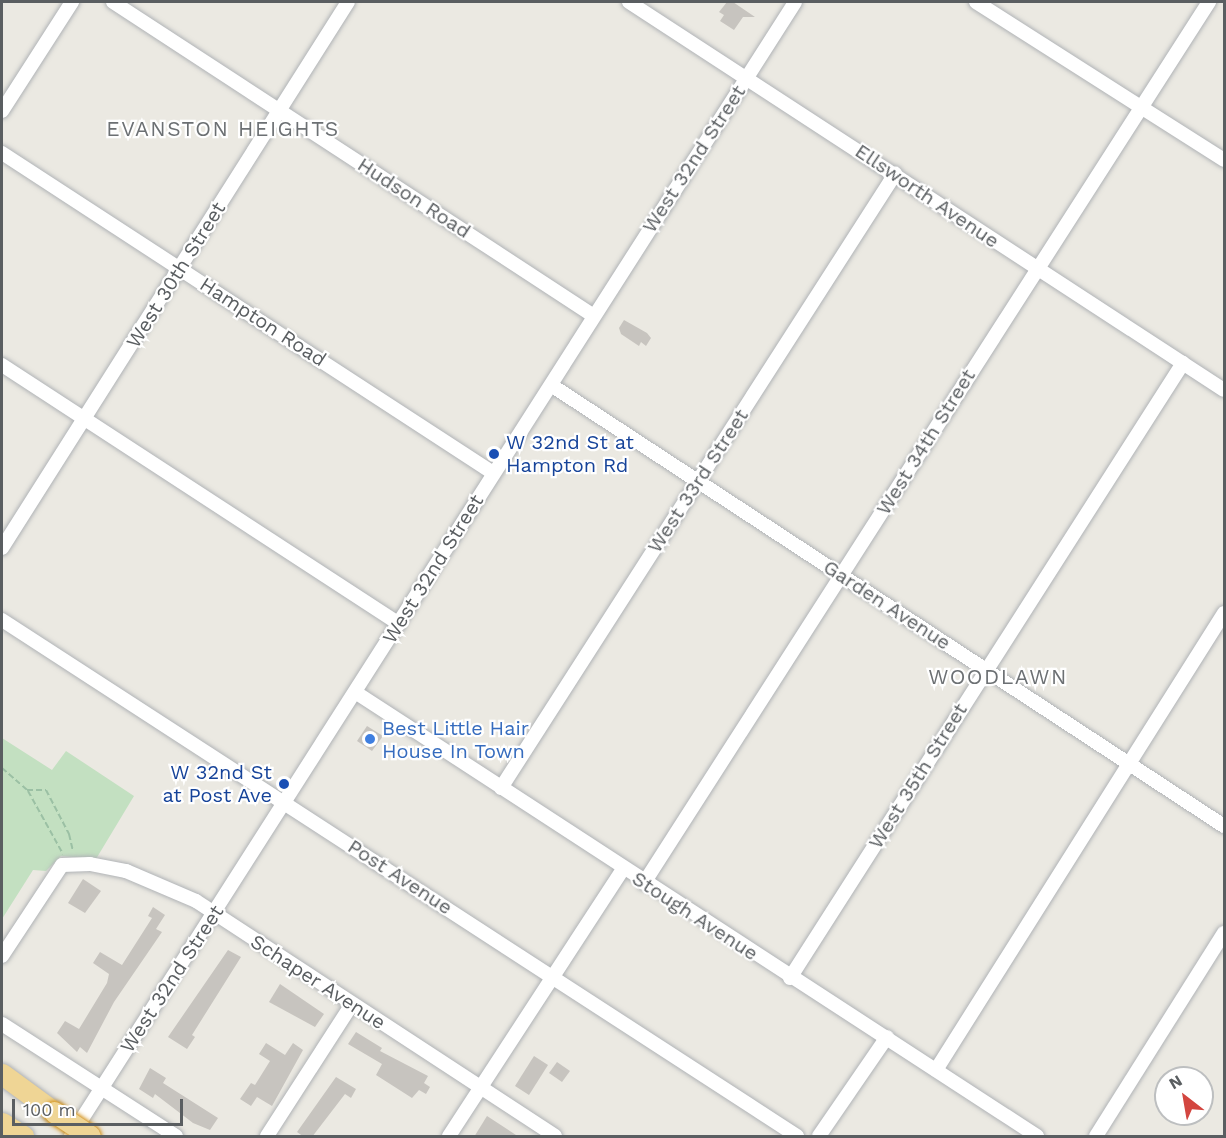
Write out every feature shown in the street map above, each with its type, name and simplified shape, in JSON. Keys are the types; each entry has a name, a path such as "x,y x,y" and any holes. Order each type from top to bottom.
{"highway":[{"path":"2,1074 90,1137"},
{"path":"2,1078 54,1112"},
{"path":"2,1123 23,1137"}],"street":[{"path":"2,111 72,2"},
{"name":"Hudson Road","path":"113,2 594,316"},
{"name":"West 30th Street","path":"2,548 348,2"},
{"name":"Ellsworth Avenue","path":"629,2 1224,390"},
{"name":"West 32nd Street","path":"71,1137 795,2"},
{"path":"976,2 1224,160"},
{"name":"West 34th Street","path":"644,884 1140,106 1209,2"},
{"name":"Hampton Road","path":"2,153 493,473"},
{"name":"West 33rd Street","path":"501,788 895,174"},
{"name":"West 35th Street","path":"790,978 985,669 1183,363"},
{"path":"2,365 399,624"},
{"name":"Garden Avenue","path":"550,385 1224,826"},
{"path":"936,1070 1224,613"},
{"name":"Post Avenue","path":"2,620 796,1137"},
{"name":"Stough Avenue","path":"355,692 644,884 790,978 887,1036 1037,1137"},
{"path":"2,956 55,871 68,856"},
{"name":"Schaper Avenue","path":"68,856 126,870 176,890 555,1137"},
{"path":"449,1137 623,869"},
{"path":"1096,1137 1224,933"},
{"path":"267,1137 352,1004"},
{"path":"2,1024 176,1137"},
{"path":"819,1137 887,1036"}],"path":[{"path":"2,768 27,790 68,856"},
{"path":"27,790 46,790 69,834 68,856"}],"green space":[{"path":"2,738 52,770 66,751 134,796 96,859 61,856 46,871 33,870 2,919"}],"building":[{"path":"727,2 733,2 755,17 743,17 734,30 720,21 724,15 719,12"},
{"path":"624,320 647,333 651,338 646,346 641,342 639,346 621,334 619,328"},
{"path":"367,726 383,736 372,751 357,741"},
{"path":"83,879 101,891 85,913 68,903"},
{"path":"153,907 165,915 156,929 162,932 114,1002 87,1053 80,1047 77,1052 57,1033 65,1021 79,1029 107,983 109,974 93,963 100,952 122,965 152,918 148,916"},
{"path":"228,950 241,957 192,1035 195,1037 187,1049 168,1037"},
{"path":"280,984 324,1014 315,1027 269,1002"},
{"path":"356,1032 382,1048 380,1051 428,1076 424,1083 430,1087 426,1094 419,1090 412,1098 376,1075 382,1064 348,1044"},
{"path":"266,1043 285,1055 293,1043 303,1050 272,1106 257,1097 251,1106 240,1099 251,1083 255,1085 270,1061 259,1054"},
{"path":"534,1056 548,1065 529,1095 515,1086"},
{"path":"557,1062 570,1071 562,1082 549,1073"},
{"path":"150,1068 166,1078 163,1083 218,1118 210,1130 193,1123 155,1094 153,1098 139,1089"},
{"path":"336,1077 356,1089 351,1098 345,1094 312,1137 304,1137 297,1132"},
{"path":"487,1116 519,1137 474,1137"}],"place":[{"name":"W 32nd St at Hampton Rd","path":"494,454"},
{"name":"Best Little Hair House In Town","path":"370,739"},
{"name":"W 32nd St at Post Ave","path":"284,784"}],"district":[{"name":"EVANSTON HEIGHTS","path":"223,129"},
{"name":"WOODLAWN","path":"998,677"}]}
